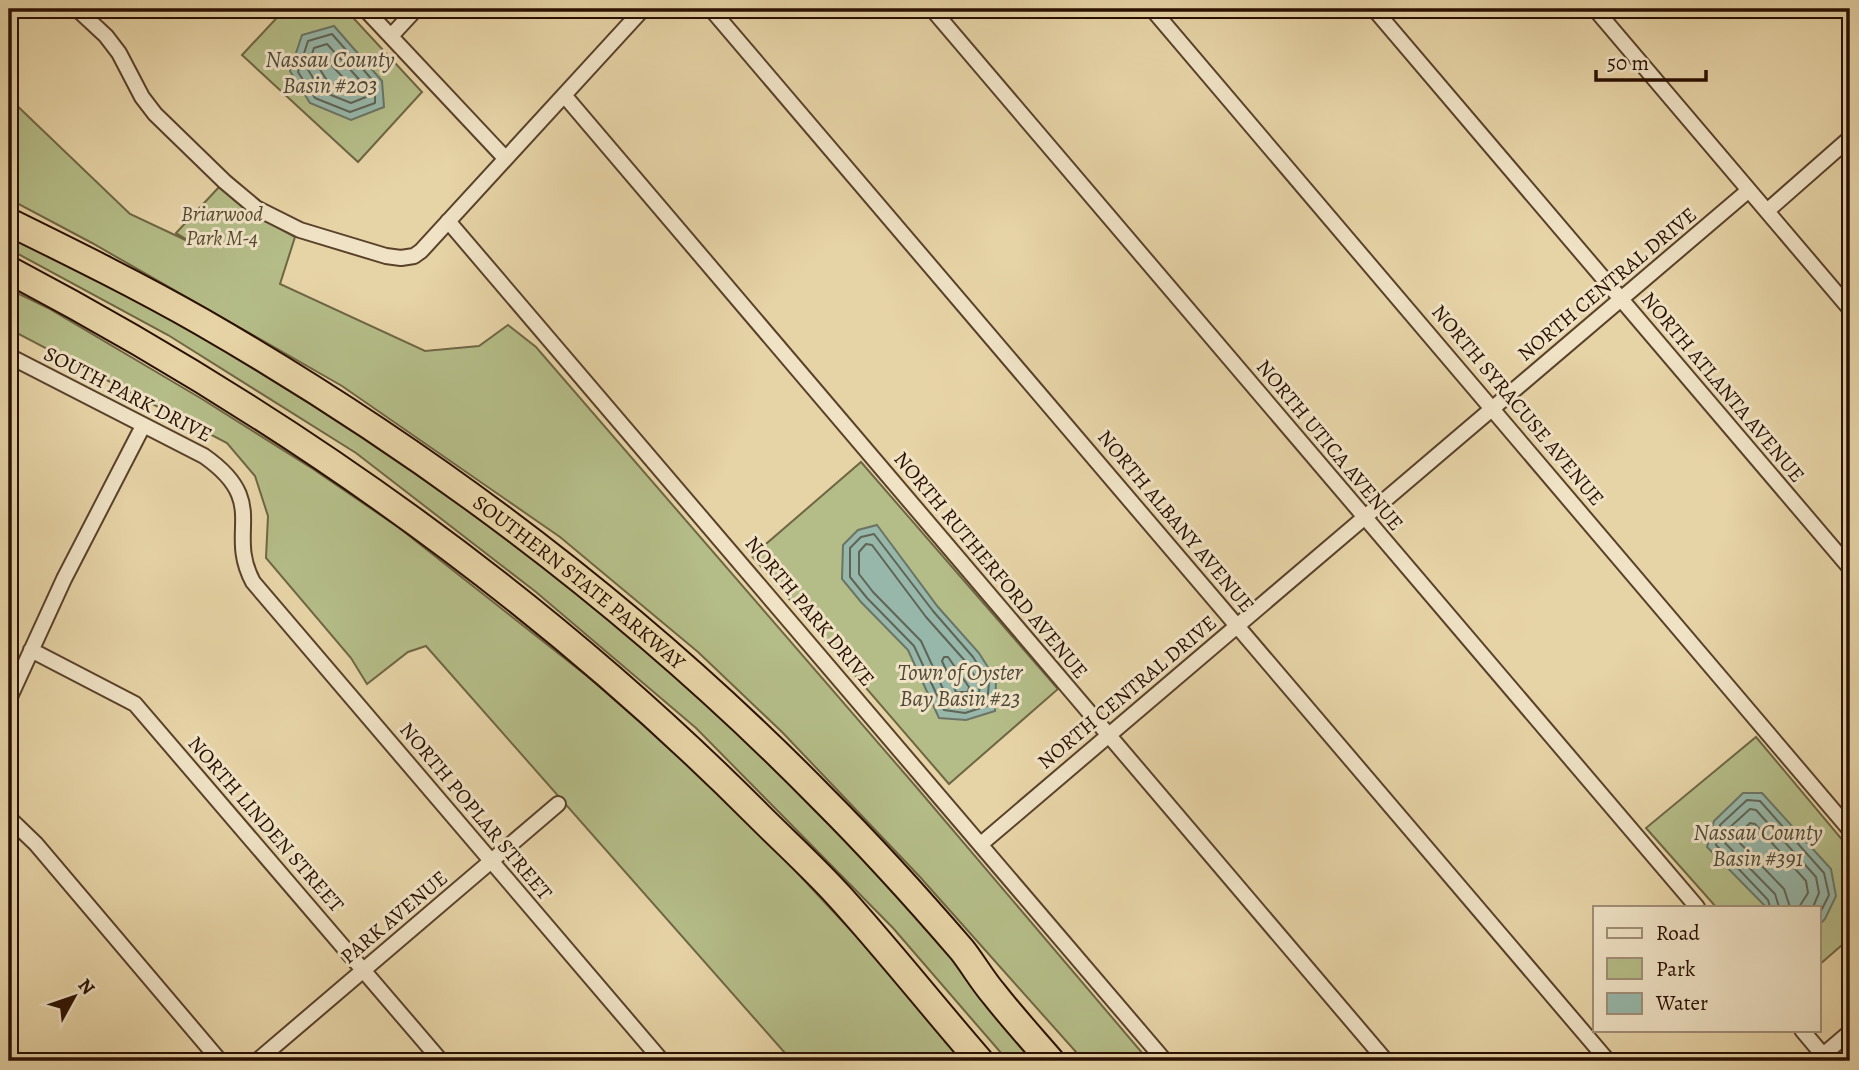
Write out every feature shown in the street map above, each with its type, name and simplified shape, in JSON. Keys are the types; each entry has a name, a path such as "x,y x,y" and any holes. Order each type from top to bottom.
{"highway":[{"name":"SOUTHERN STATE PARKWAY","path":"9,222 201,321 332,401 496,514 601,597 698,681 822,798 964,953 992,992 1051,1061"},
{"path":"9,270 100,318 216,387 346,471 476,566 532,611 628,692 716,773 840,896 980,1061"}],"street":[{"path":"77,9 120,53 142,97 155,114 256,208 300,230 401,258 414,256 643,9"},
{"path":"365,9 505,158"},
{"path":"391,36 416,9"},
{"name":"NORTH ALBANY AVENUE","path":"711,9 1608,1061"},
{"name":"NORTH UTICA AVENUE","path":"932,9 1696,906"},
{"name":"NORTH SYRACUSE AVENUE","path":"1152,9 1850,830"},
{"name":"NORTH ATLANTA AVENUE","path":"1374,9 1850,568"},
{"path":"1595,9 1850,309"},
{"name":"NORTH RUTHERFORD AVENUE","path":"564,95 1386,1061"},
{"path":"1767,211 1850,138"},
{"name":"NORTH CENTRAL DRIVE","path":"981,844 1749,190"},
{"name":"NORTH PARK DRIVE","path":"448,221 1165,1061"},
{"name":"SOUTH PARK DRIVE","path":"9,356 204,456 220,467 233,481 243,504 244,566 259,588"},
{"path":"9,699 64,579 144,426"},
{"name":"NORTH POPLAR STREET","path":"259,588 662,1061"},
{"name":"NORTH LINDEN STREET","path":"31,650 135,704 441,1061"},
{"name":"PARK AVENUE","path":"257,1061 558,804"},
{"path":"9,818 36,844 220,1061"},
{"path":"1803,1032 1822,1059 1850,1032"}],"green space":[{"path":"285,9 345,9 422,92 358,162 242,55"},
{"name":"Briarwood Park M-4","path":"9,98 130,214 194,244 176,233 220,186 248,211 295,237 280,284 425,351 479,346 508,325 536,347 1149,1061 1084,1061 920,877 783,733 698,652 560,537 342,386 92,243 9,199"},
{"path":"9,235 177,321 371,438 557,574 716,711 823,816 915,912 1041,1061 1008,1061 893,928 696,728 536,592 356,453 168,335 9,249"},
{"path":"9,289 48,308 202,399 313,469 398,527 587,676 667,745 758,831 858,938 965,1061 792,1061 426,646 408,652 367,684 351,658 266,558 268,516 255,476 227,443 9,329"},
{"path":"861,462 1058,689 949,784 752,556"},
{"path":"1756,737 1850,849 1850,938 1820,964 1820,906 1715,906 1646,828"}],"water":[{"name":"Nassau County Basin #203","path":"334,26 382,81 384,107 351,120 310,103 290,71 302,35"},
{"name":"Town of Oyster Bay Basin #23","path":"877,525 938,607 979,653 996,680 995,711 966,720 939,718 908,650 842,579 843,545 858,530"},
{"name":"Nassau County Basin #391","path":"1743,793 1762,793 1831,869 1836,896 1825,919 1820,924 1820,906 1765,906 1707,847 1714,821"}]}
